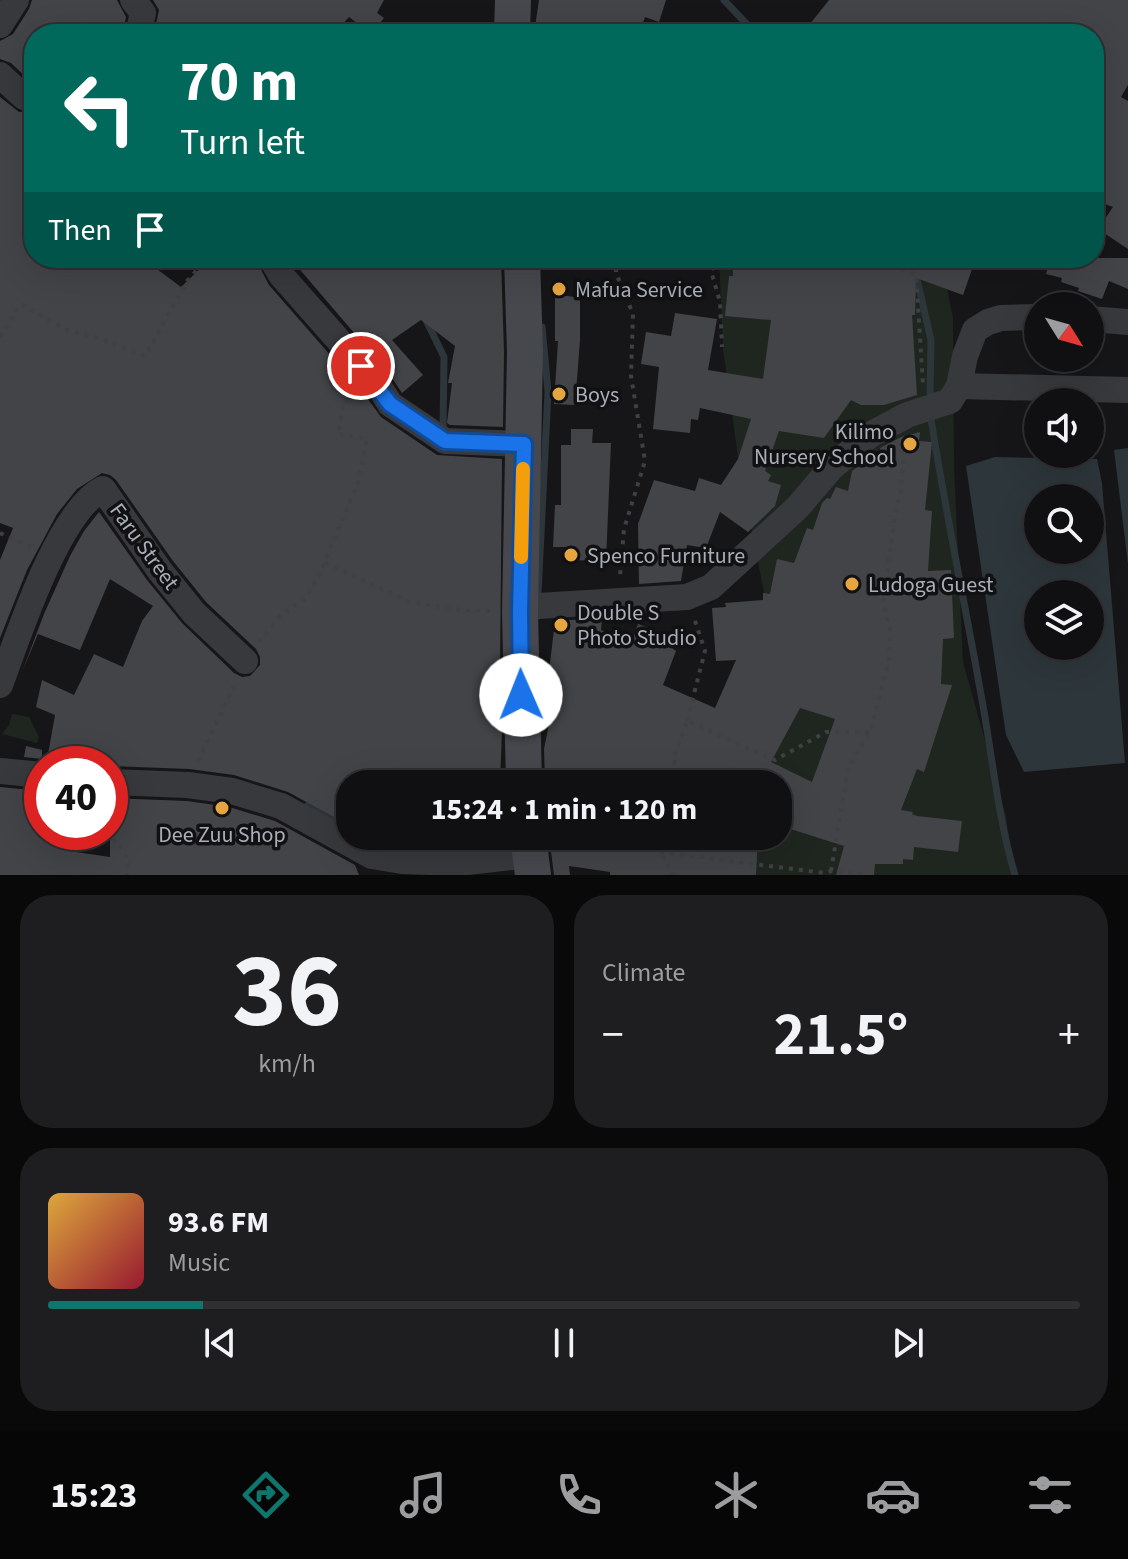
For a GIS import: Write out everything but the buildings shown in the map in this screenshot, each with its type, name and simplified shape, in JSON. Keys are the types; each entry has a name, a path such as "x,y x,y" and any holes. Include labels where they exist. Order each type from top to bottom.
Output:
{"street":[{"path":"0,25 16,0"},
{"path":"133,0 143,13 140,24"},
{"path":"512,24 513,0"},
{"path":"0,75 24,97"},
{"path":"277,268 308,309 378,385 390,404 445,441 524,444"},
{"path":"522,268 525,352 520,612 524,770"},
{"path":"520,612 538,606 687,597 711,587 798,507 831,468 870,435 907,415 950,401 959,386 965,356 975,330 1001,318 1024,317"},
{"path":"1104,320 1128,322"},
{"path":"959,386 1128,390"},
{"name":"Faru Street","path":"0,685 52,556 71,521 91,494 103,489 160,571 194,613 245,661"},
{"path":"0,771 24,773"},
{"path":"128,783 188,785 232,791 281,806 372,856 459,863 530,855"}],"path":[{"path":"0,337 21,304 64,329 145,356 187,281 199,268"},
{"path":"616,268 633,314 631,376 645,461 624,529 618,602"},
{"path":"713,268 711,271 720,302 722,347"},
{"path":"831,871 848,768 870,732 889,660 890,630 883,603 901,490 907,415 925,396 920,369 916,274 894,268"},
{"path":"188,785 225,701 247,666 245,661 279,617 305,599 325,563 358,483 367,439 338,434 344,401 378,385"},
{"path":"0,533 52,556"},
{"path":"325,563 410,602 460,610 520,612"},
{"path":"677,770 673,760 687,721 705,651 687,597"},
{"path":"687,721 775,760 826,732 870,732"},
{"path":"122,850 129,864 127,875"},
{"path":"660,852 824,874 831,871 865,875"},
{"path":"660,852 674,875"}],"shaded area":[{"path":"719,268 943,268 953,318 954,468 963,662 1006,816 1014,875 745,875 748,850 792,850 792,770 763,770 774,714 764,592 741,479 723,348"},
{"path":"1128,448 1128,564 1114,450"},
{"path":"995,457 1024,458 1024,468 1099,468 1102,484 1024,484 1024,564 1104,564 1104,507 1125,763 1024,772 1006,735 966,466"},
{"path":"12,714 29,717 39,737 37,743 2,734"}],"waterway":[{"path":"724,0 747,24"},
{"path":"920,268 917,279 931,340 930,394"},
{"path":"426,320 444,357 443,431"},
{"path":"538,594 548,392 542,327"},
{"path":"931,419 999,806 1015,875"},
{"path":"307,806 335,822"}],"slow traffic":[{"path":"521,557 523,469"}],"place":[{"name":"Mafua Service","path":"559,289"},
{"name":"Boys","path":"559,394"},
{"name":"Kilimo Nursery School","path":"910,444"},
{"name":"Spenco Furniture","path":"571,555"},
{"name":"Ludoga Guest","path":"852,584"},
{"name":"Double S Photo Studio","path":"561,625"},
{"name":"Dee Zuu Shop","path":"222,808"}],"route":[{"path":"361,366 390,404 445,441 524,444 521,695"}]}
